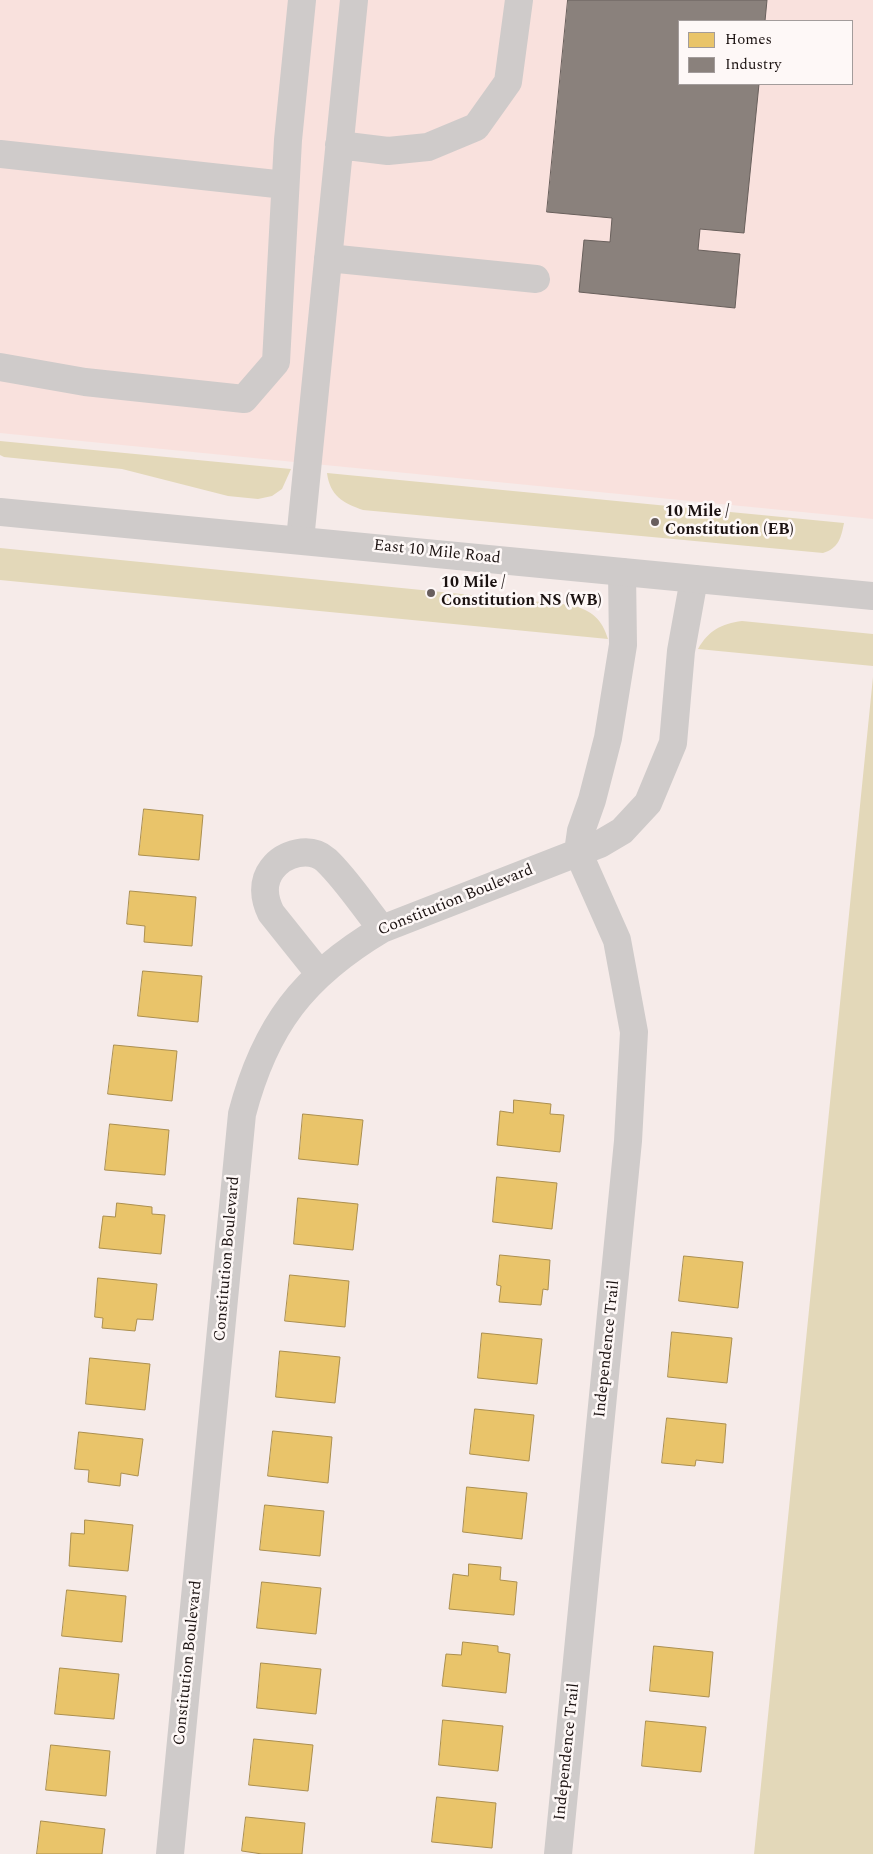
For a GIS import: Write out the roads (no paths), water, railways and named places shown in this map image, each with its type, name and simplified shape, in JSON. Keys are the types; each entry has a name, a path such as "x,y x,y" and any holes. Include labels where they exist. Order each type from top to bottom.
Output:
{"street":[{"path":"0,367 85,382 244,398 276,362 285,185 302,0"},
{"path":"300,540 354,0"},
{"path":"339,145 388,151 428,147 476,127 508,82 519,0"},
{"path":"0,154 285,185"},
{"path":"328,258 536,279"},
{"name":"East 10 Mile Road","path":"0,512 873,596"},
{"path":"578,852 580,831 592,800 608,738 623,645 622,572"},
{"name":"Constitution Boulevard","path":"170,1854 242,1114 251,1078 265,1047 286,1011 319,973 348,949 382,929 600,844 622,831 648,803 673,743 681,651 694,579"},
{"path":"319,973 271,912 266,902 267,880 278,862 287,856 308,852 326,860 382,929"},
{"name":"Independence Trail","path":"558,1854 627,1151 634,1032 617,940 578,852"}],"place":[{"name":"10 Mile / Constitution (EB)","path":"655,522"},
{"name":"10 Mile / Constitution NS (WB)","path":"431,593"}]}
